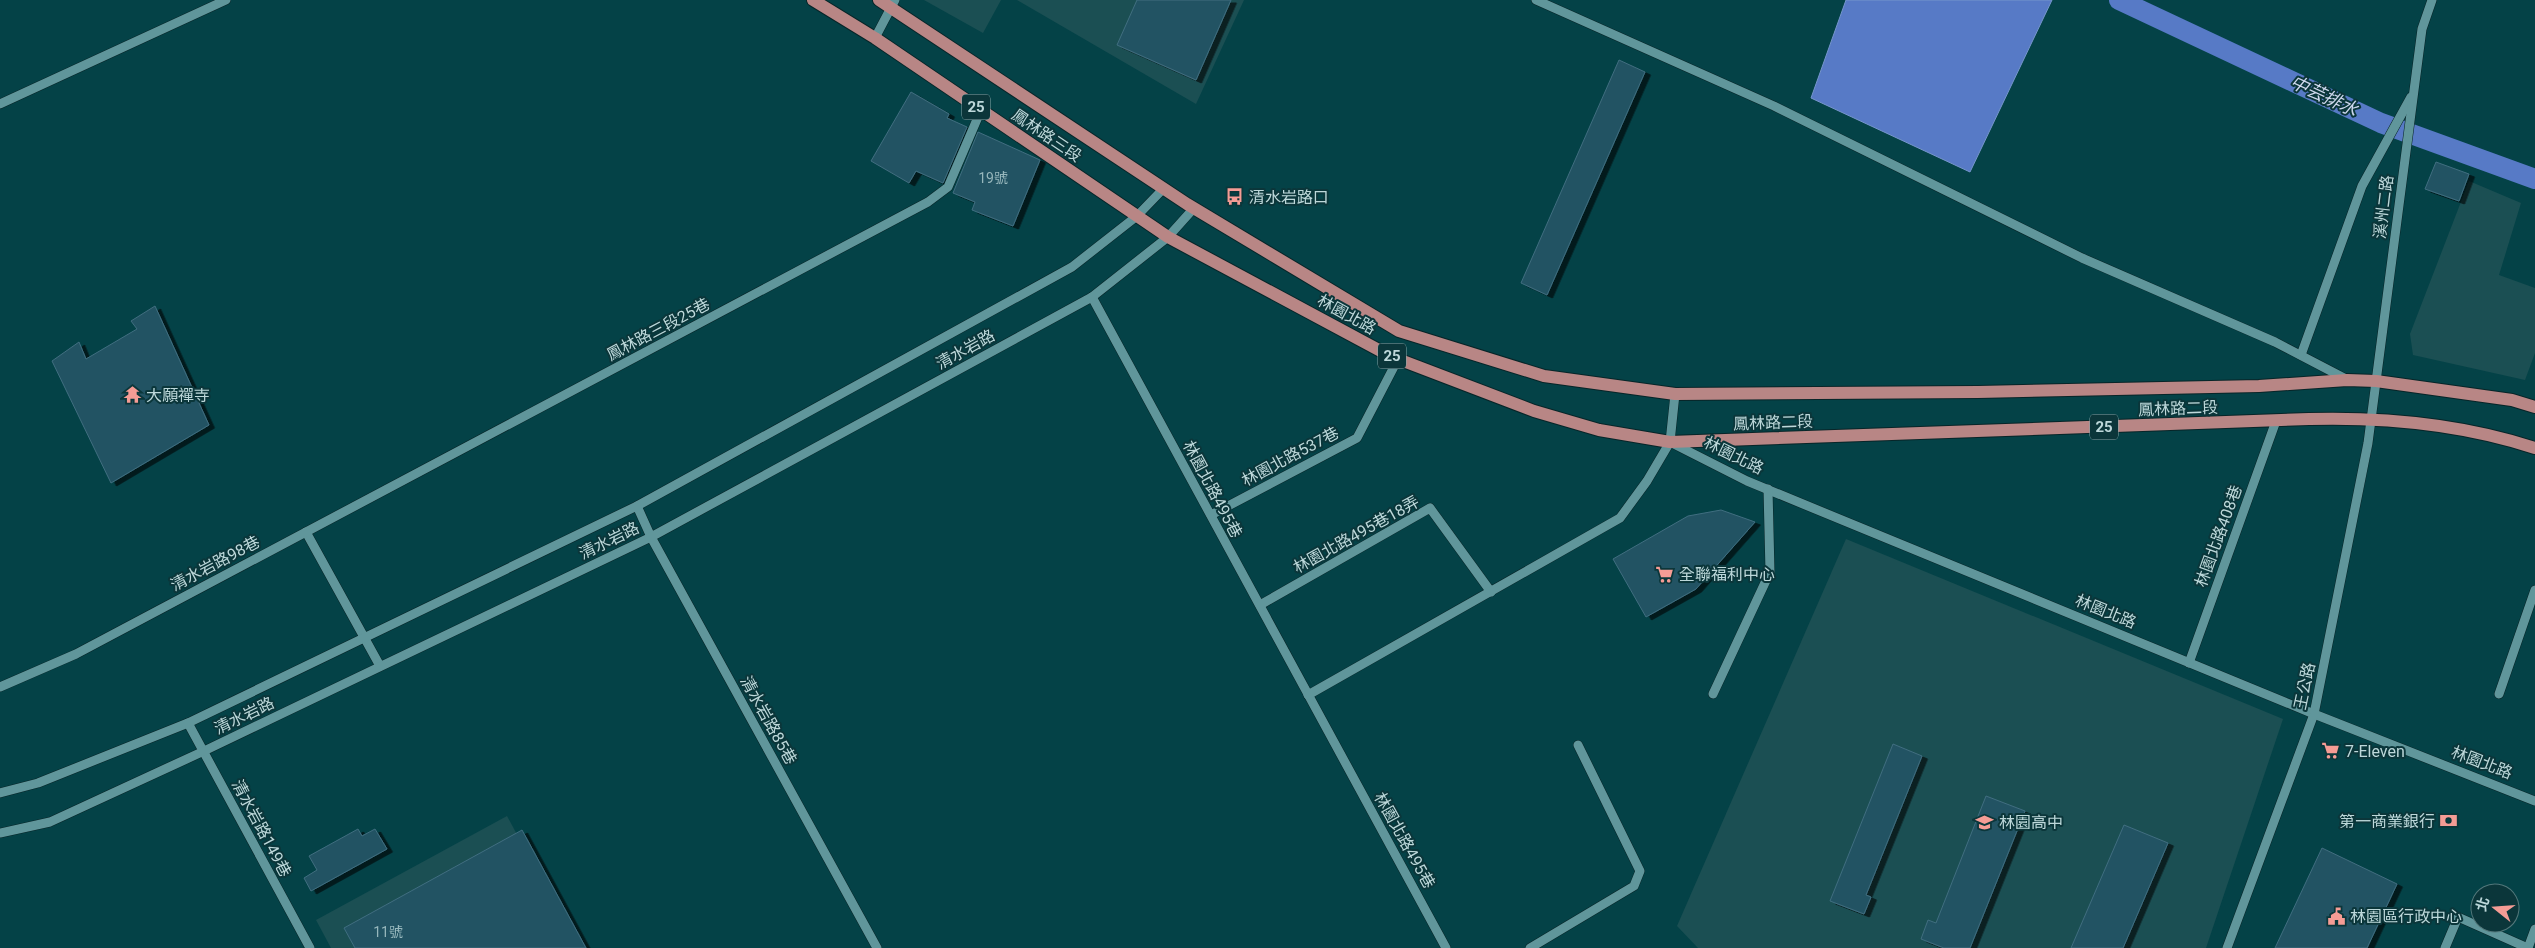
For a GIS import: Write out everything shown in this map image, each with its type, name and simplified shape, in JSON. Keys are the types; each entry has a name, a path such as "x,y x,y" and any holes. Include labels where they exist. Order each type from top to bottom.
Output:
{"main road":[{"name":"鳳林路三段","path":"813,0 875,38 1137,216"},
{"name":"鳳林路三段","path":"879,0 893,4 1194,208"},
{"name":"林園北路","path":"1194,208 1399,332 1544,376 1675,394"},
{"name":"林園北路","path":"1137,216 1168,237 1398,359 1534,411 1599,430 1670,442"},
{"name":"鳳林路二段","path":"1675,394 1978,392 2259,386 2347,380 2376,381 2512,400 2535,408"},
{"name":"鳳林路二段","path":"1670,442 2276,420 2371,419 2433,425 2500,437 2535,448"}],"street":[{"path":"0,104 226,0"},
{"path":"1536,0 1774,106 2082,258 2275,342 2347,380"},
{"name":"溪州二路","path":"2371,419 2405,144 2407,112 2415,90 2422,29 2432,0"},
{"path":"875,38 893,4"},
{"name":"鳳林路三段25巷","path":"306,532 928,202 948,187 981,110"},
{"path":"2300,355 2362,186 2387,140 2407,112"},
{"name":"清水岩路","path":"0,793 38,783 188,723 637,506 1072,267 1137,216 1164,188"},
{"name":"清水岩路","path":"0,833 50,822 204,751 651,536 1092,297 1168,237 1194,208"},
{"name":"林園北路495巷","path":"1092,297 1446,948"},
{"name":"林園北路537巷","path":"1211,515 1358,438 1398,359"},
{"path":"1308,695 1620,518 1670,442 1675,394"},
{"name":"王公路","path":"2227,948 2314,714 2365,459 2371,419"},
{"name":"林園北路408巷","path":"2189,663 2276,420"},
{"name":"林園北路","path":"1670,442 1768,490 2314,714 2535,801"},
{"path":"1712,694 1770,572 1768,490"},
{"name":"清水岩路85巷","path":"637,506 651,536 877,948"},
{"name":"林園北路495巷18弄","path":"1260,605 1430,508 1491,592"},
{"path":"306,532 380,666"},
{"name":"清水岩路98巷","path":"0,687 76,654 306,532"},
{"path":"2499,694 2535,590"},
{"name":"清水岩路149巷","path":"188,723 310,948"},
{"path":"1530,948 1634,886 1640,871 1578,745"},
{"path":"2445,948 2458,917 2528,948 2535,929"}],"shaded area":[{"path":"924,0 1001,0 983,33"},
{"path":"1017,0 1244,0 1196,104"},
{"path":"2469,181 2521,203 2499,275 2535,288 2535,353 2525,380 2413,355 2410,334"},
{"name":"林園高中","path":"1846,539 2283,719 2206,948 1698,948 1677,926"},
{"path":"507,816 578,948 331,948 316,920"}],"water":[{"path":"1846,0 2052,0 1970,172 1811,98"}],"building":[{"path":"1137,0 1231,0 1196,80 1117,45"},
{"path":"1619,60 1645,72 1547,295 1521,283"},
{"path":"911,92 949,114 947,118 967,127 943,183 916,171 909,183 871,161"},
{"path":"978,132 1040,160 1013,226 972,210 975,202 953,193"},
{"path":"2436,162 2469,174 2459,201 2425,189"},
{"name":"大願禪寺","path":"155,306 209,425 111,483 52,361 79,342 86,359 137,329 131,321"},
{"name":"全聯福利中心","path":"1721,510 1755,522 1696,589 1646,617 1613,559 1688,516"},
{"path":"1893,744 1922,756 1866,895 1871,897 1864,914 1830,901"},
{"path":"1986,796 2025,811 1970,948 1944,948 1921,939 1928,920 1936,923"},
{"path":"2124,825 2168,843 2123,948 2071,948"},
{"path":"358,829 362,836 375,829 387,849 311,891 304,878 317,870 309,856"},
{"path":"522,830 586,948 355,948 344,928"},
{"name":"林園區行政中心","path":"2322,848 2397,884 2367,948 2275,948"}],"waterway":[{"name":"中芸排水","path":"2119,0 2381,123 2535,179"}],"place":[{"name":"清水岩路口","path":"1235,197"},
{"name":"大願禪寺","path":"132,395"},
{"name":"全聯福利中心","path":"1665,574"},
{"name":"7-Eleven","path":"2331,751"},
{"name":"第一商業銀行","path":"2449,821"},
{"name":"林園高中","path":"1985,822"},
{"name":"林園區行政中心","path":"2336,916"}]}
